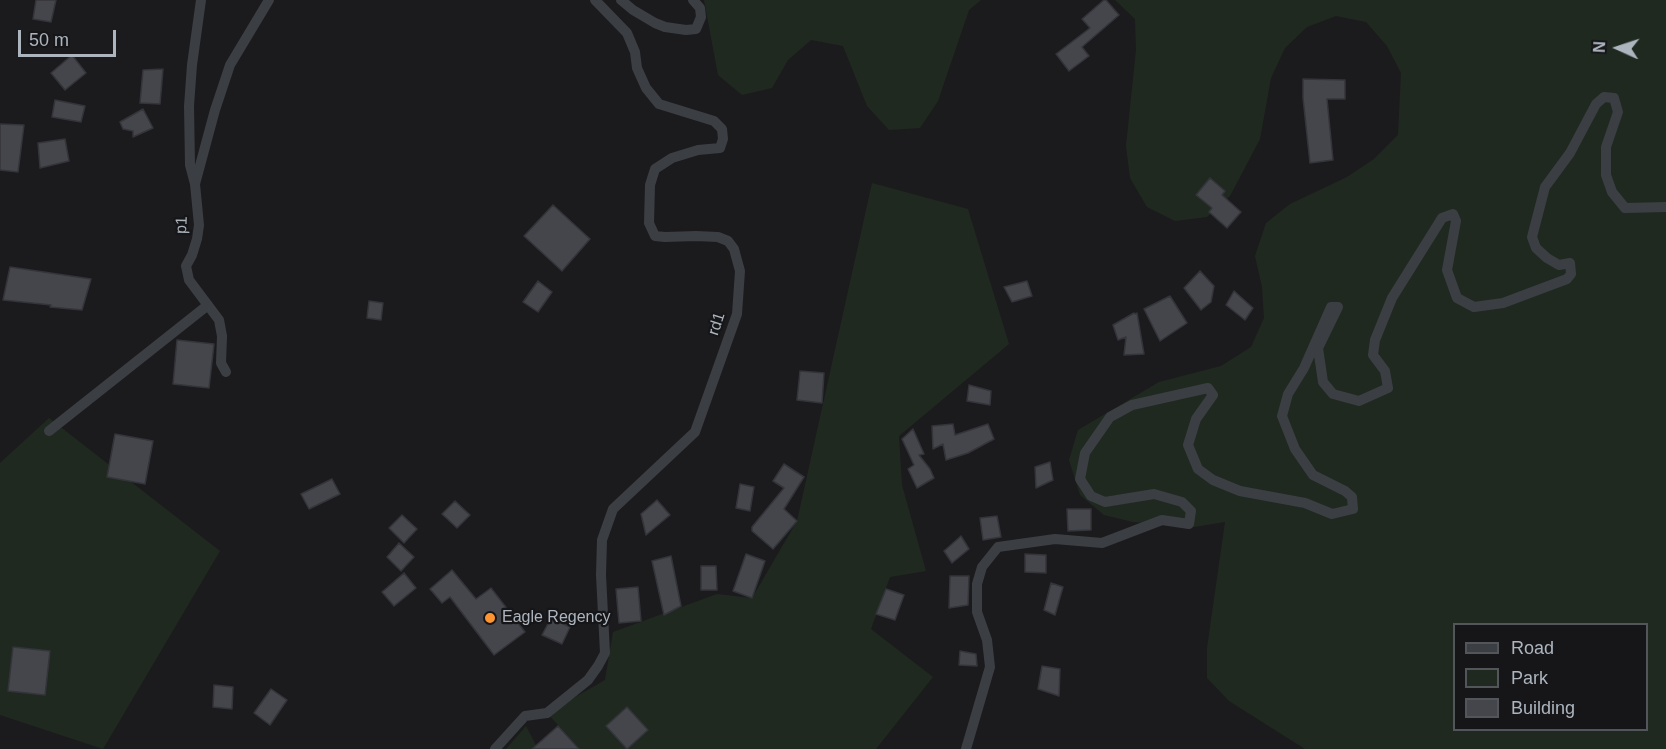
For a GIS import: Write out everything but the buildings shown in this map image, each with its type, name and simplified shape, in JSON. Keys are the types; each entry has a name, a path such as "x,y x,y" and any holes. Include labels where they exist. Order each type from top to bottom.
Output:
{"street":[{"name":"p1","path":"201,0 189,106 190,165 195,184 199,225 192,255 186,266 189,280 219,320 222,336 221,363 226,372"},
{"path":"195,184 230,64 269,0"},
{"name":"rd1","path":"495,749 525,717 547,713 588,680 598,666 605,653 601,575 602,540 613,509 695,432 736,315 740,271 734,249 728,241 718,237 655,236 649,223 650,185 655,168 672,158 698,150 720,147 723,139 722,129 714,121 658,104 646,88 637,68 635,52 627,33 595,0"},
{"path":"621,0 655,23 686,30 696,29 701,17 700,8 693,0"},
{"path":"966,749 990,667 987,640 977,612 976,584 982,567 998,547 1055,539 1102,543 1162,520 1190,524 1191,511 1182,502 1154,494 1105,502 1091,496 1080,479 1084,453 1110,417 1132,405 1208,388 1213,395 1197,418 1188,445 1198,469 1213,480 1240,491 1305,503 1332,514 1353,509 1352,497 1345,491 1313,475 1295,449 1282,416 1288,394 1304,368 1331,307 1338,307 1318,348 1323,382 1333,394 1359,401 1388,388 1385,371 1373,355 1375,340 1392,298 1442,218 1453,214 1456,221 1447,270 1457,298 1474,308 1503,303 1568,279 1571,274 1570,263 1559,265 1547,258 1536,248 1532,237 1545,187 1570,153 1596,104 1605,97 1614,98 1618,112 1606,147 1606,175 1612,192 1625,208 1666,207"},
{"path":"49,431 208,305"}],"green space":[{"path":"704,0 981,0 969,10 938,101 920,128 889,130 867,106 843,46 811,40 788,60 772,88 742,95 718,75"},
{"path":"1115,0 1666,0 1666,749 1305,749 1229,701 1207,678 1207,648 1225,522 1194,527 1133,522 1104,515 1080,495 1069,460 1078,430 1159,382 1221,366 1251,347 1264,318 1262,287 1255,256 1266,223 1290,204 1347,177 1374,159 1398,135 1401,73 1387,46 1366,22 1336,16 1307,27 1285,48 1271,78 1260,139 1230,196 1207,217 1175,221 1147,207 1130,178 1126,146 1136,50 1135,19"},
{"path":"872,183 968,209 1009,344 899,436 902,485 926,571 890,577 871,629 933,677 876,749 580,749 547,713 605,680 613,632 717,594 752,598 797,521"},
{"path":"49,418 220,551 103,749 0,715 0,463"},
{"path":"526,726 538,749 506,749"}],"place":[{"name":"Eagle Regency","path":"490,618"}]}
